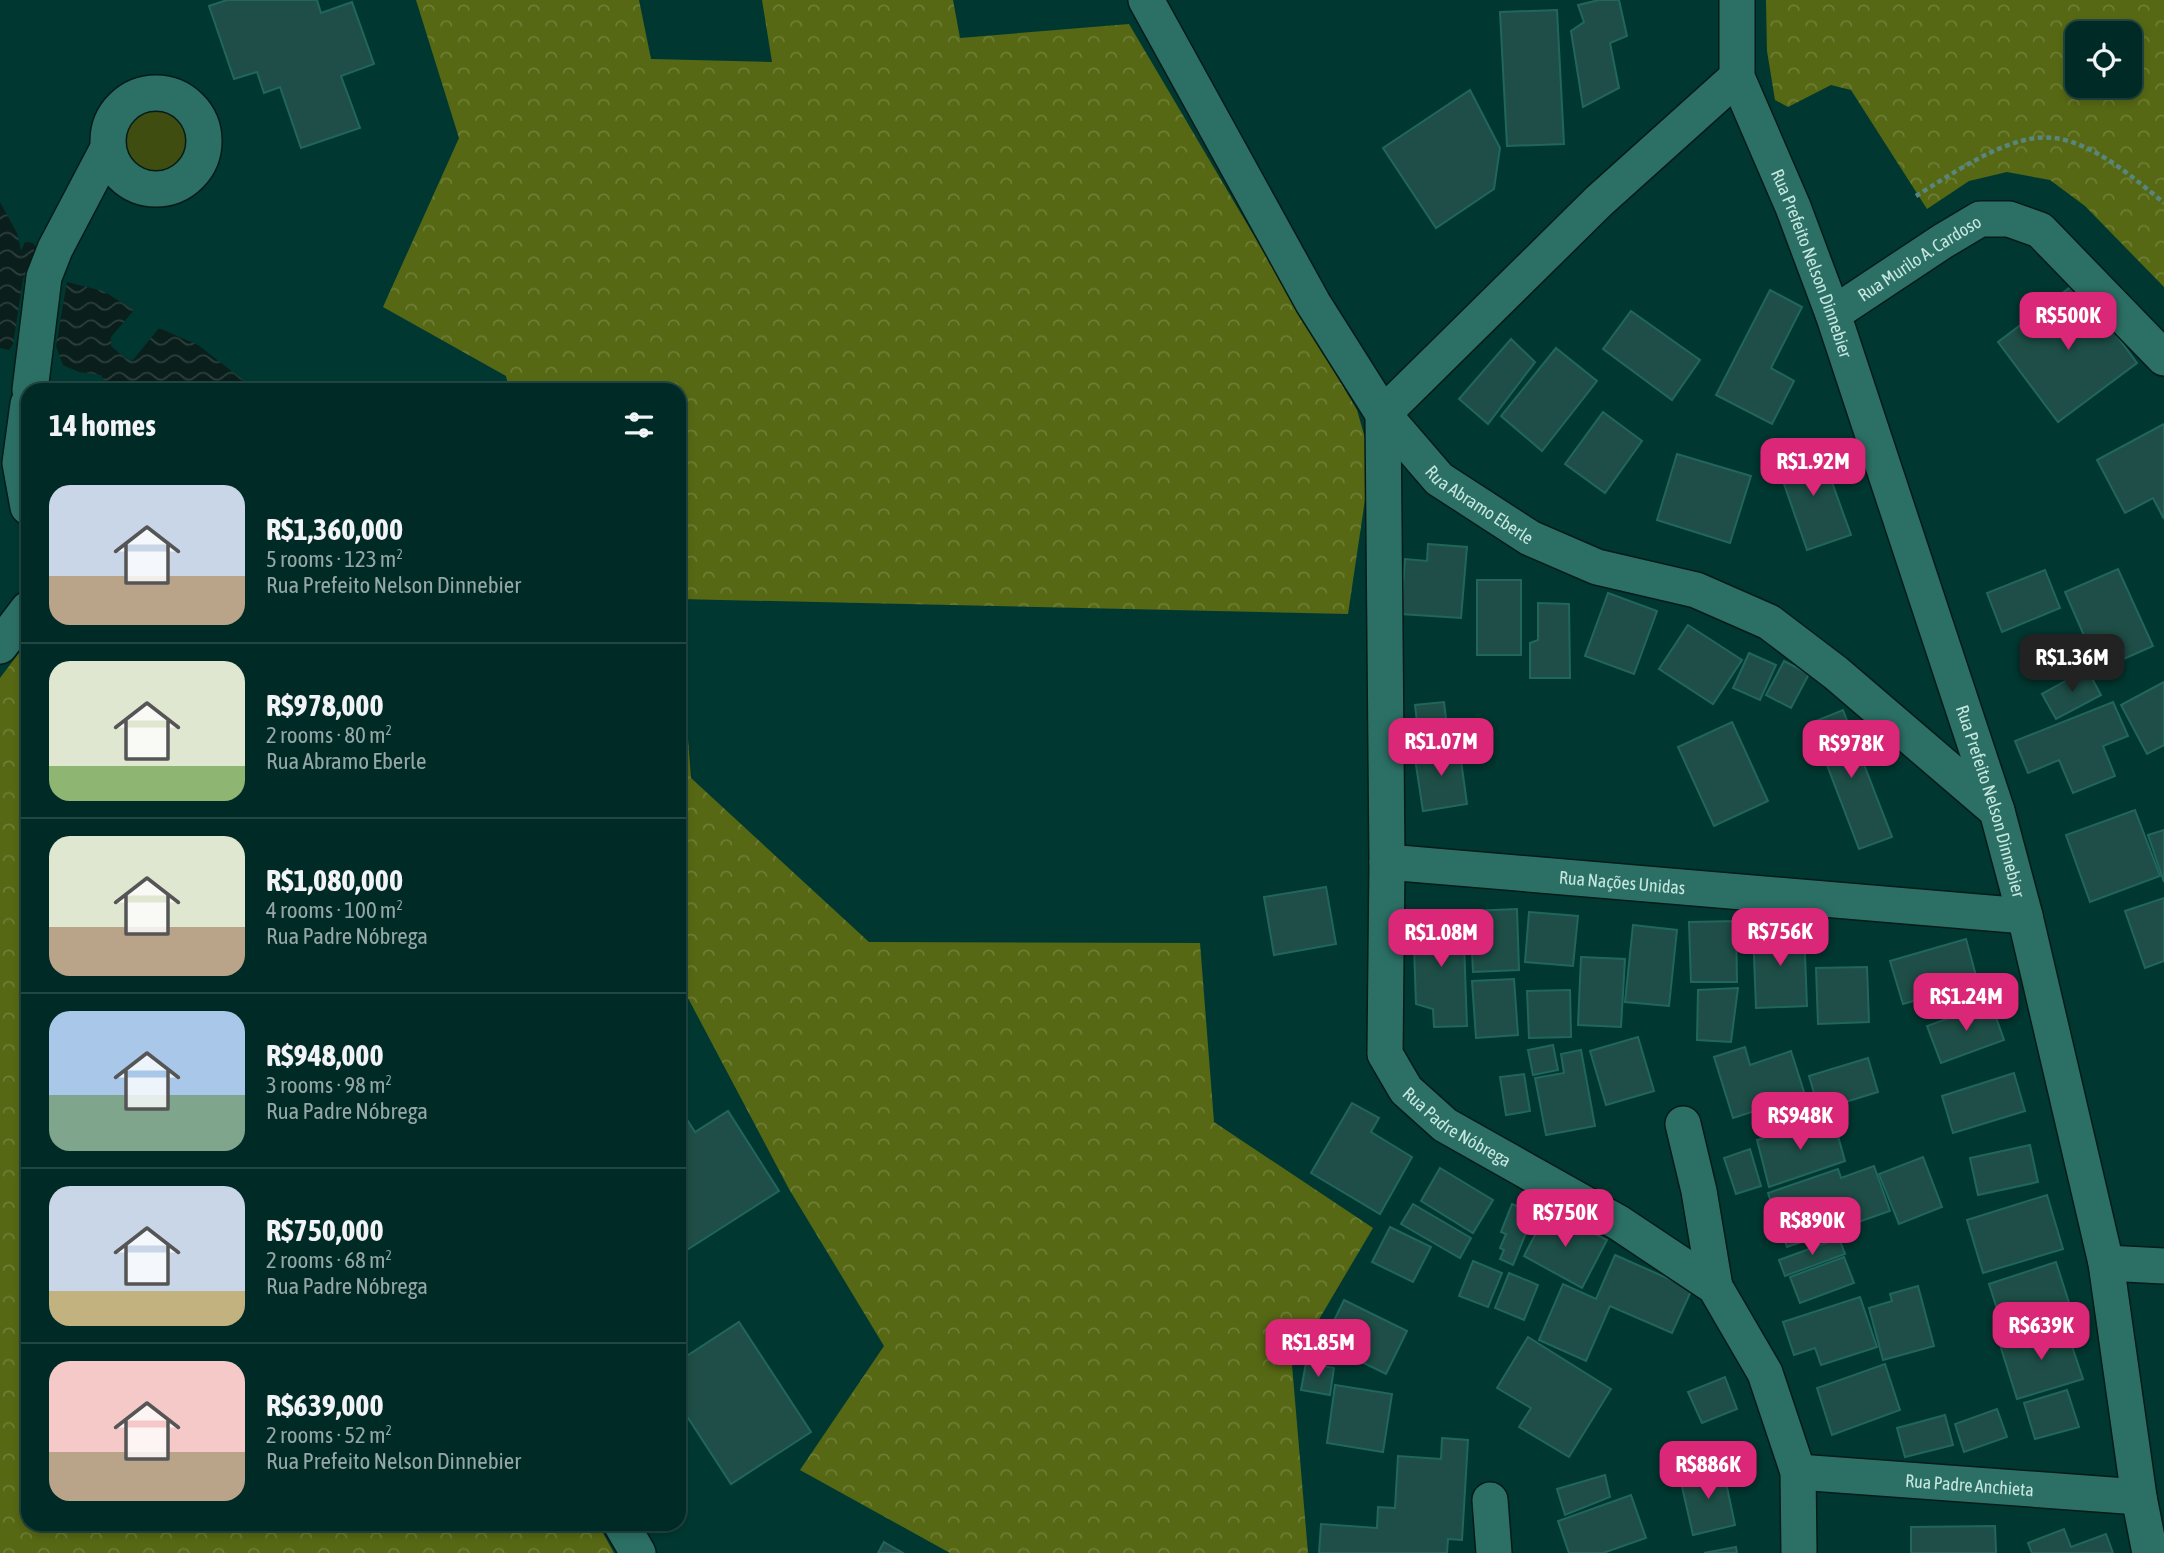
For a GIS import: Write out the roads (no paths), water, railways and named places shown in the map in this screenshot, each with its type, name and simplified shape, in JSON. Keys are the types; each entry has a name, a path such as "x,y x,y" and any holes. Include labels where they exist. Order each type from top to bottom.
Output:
{"street":[{"name":"Rua Abramo Eberle","path":"1146,0 1313,303 1383,414 1439,479 1531,538 1597,567 1696,590 1769,622 1836,673 1997,811"},
{"path":"1383,414 1600,201 1737,77 1737,0"},
{"name":"Rua Prefeito Nelson Dinnebier","path":"1737,77 1793,208 1832,314 1997,811 2025,916 2106,1263 2139,1497 2150,1553"},
{"path":"151,93 180,99 192,108 201,122 203,155 195,170 184,181 169,188 152,189 136,185 122,176 113,163 108,148 109,132 114,118 123,106 135,97 151,93"},
{"path":"31,383 44,276 55,249 108,148"},
{"path":"69,222 100,195 136,185"},
{"name":"Rua Murilo A. Cardoso","path":"1832,314 1980,219 2010,219 2039,230 2164,358"},
{"name":"Rua Padre Nóbrega","path":"1383,414 1387,862 1385,1054 1406,1090 1445,1125 1619,1223 1715,1287 1765,1373 1798,1472 1799,1553"},
{"path":"0,646 21,618"},
{"name":"Rua Nações Unidas","path":"1387,862 2025,916"},
{"path":"1683,1124 1699,1191 1715,1287"},
{"path":"2106,1263 2164,1266"},
{"name":"Rua Padre Anchieta","path":"1798,1472 2139,1497"},
{"path":"1490,1500 1494,1553"},
{"path":"625,1531 638,1553"}],"water":[{"path":"0,202 17,233 21,251 25,242 33,243 37,248 23,279 13,344 9,350 0,348"},
{"path":"67,282 103,291 134,310 111,337 111,346 126,359 133,360 159,328 198,345 247,383 106,383 101,375 79,372 63,365 56,346"}]}
